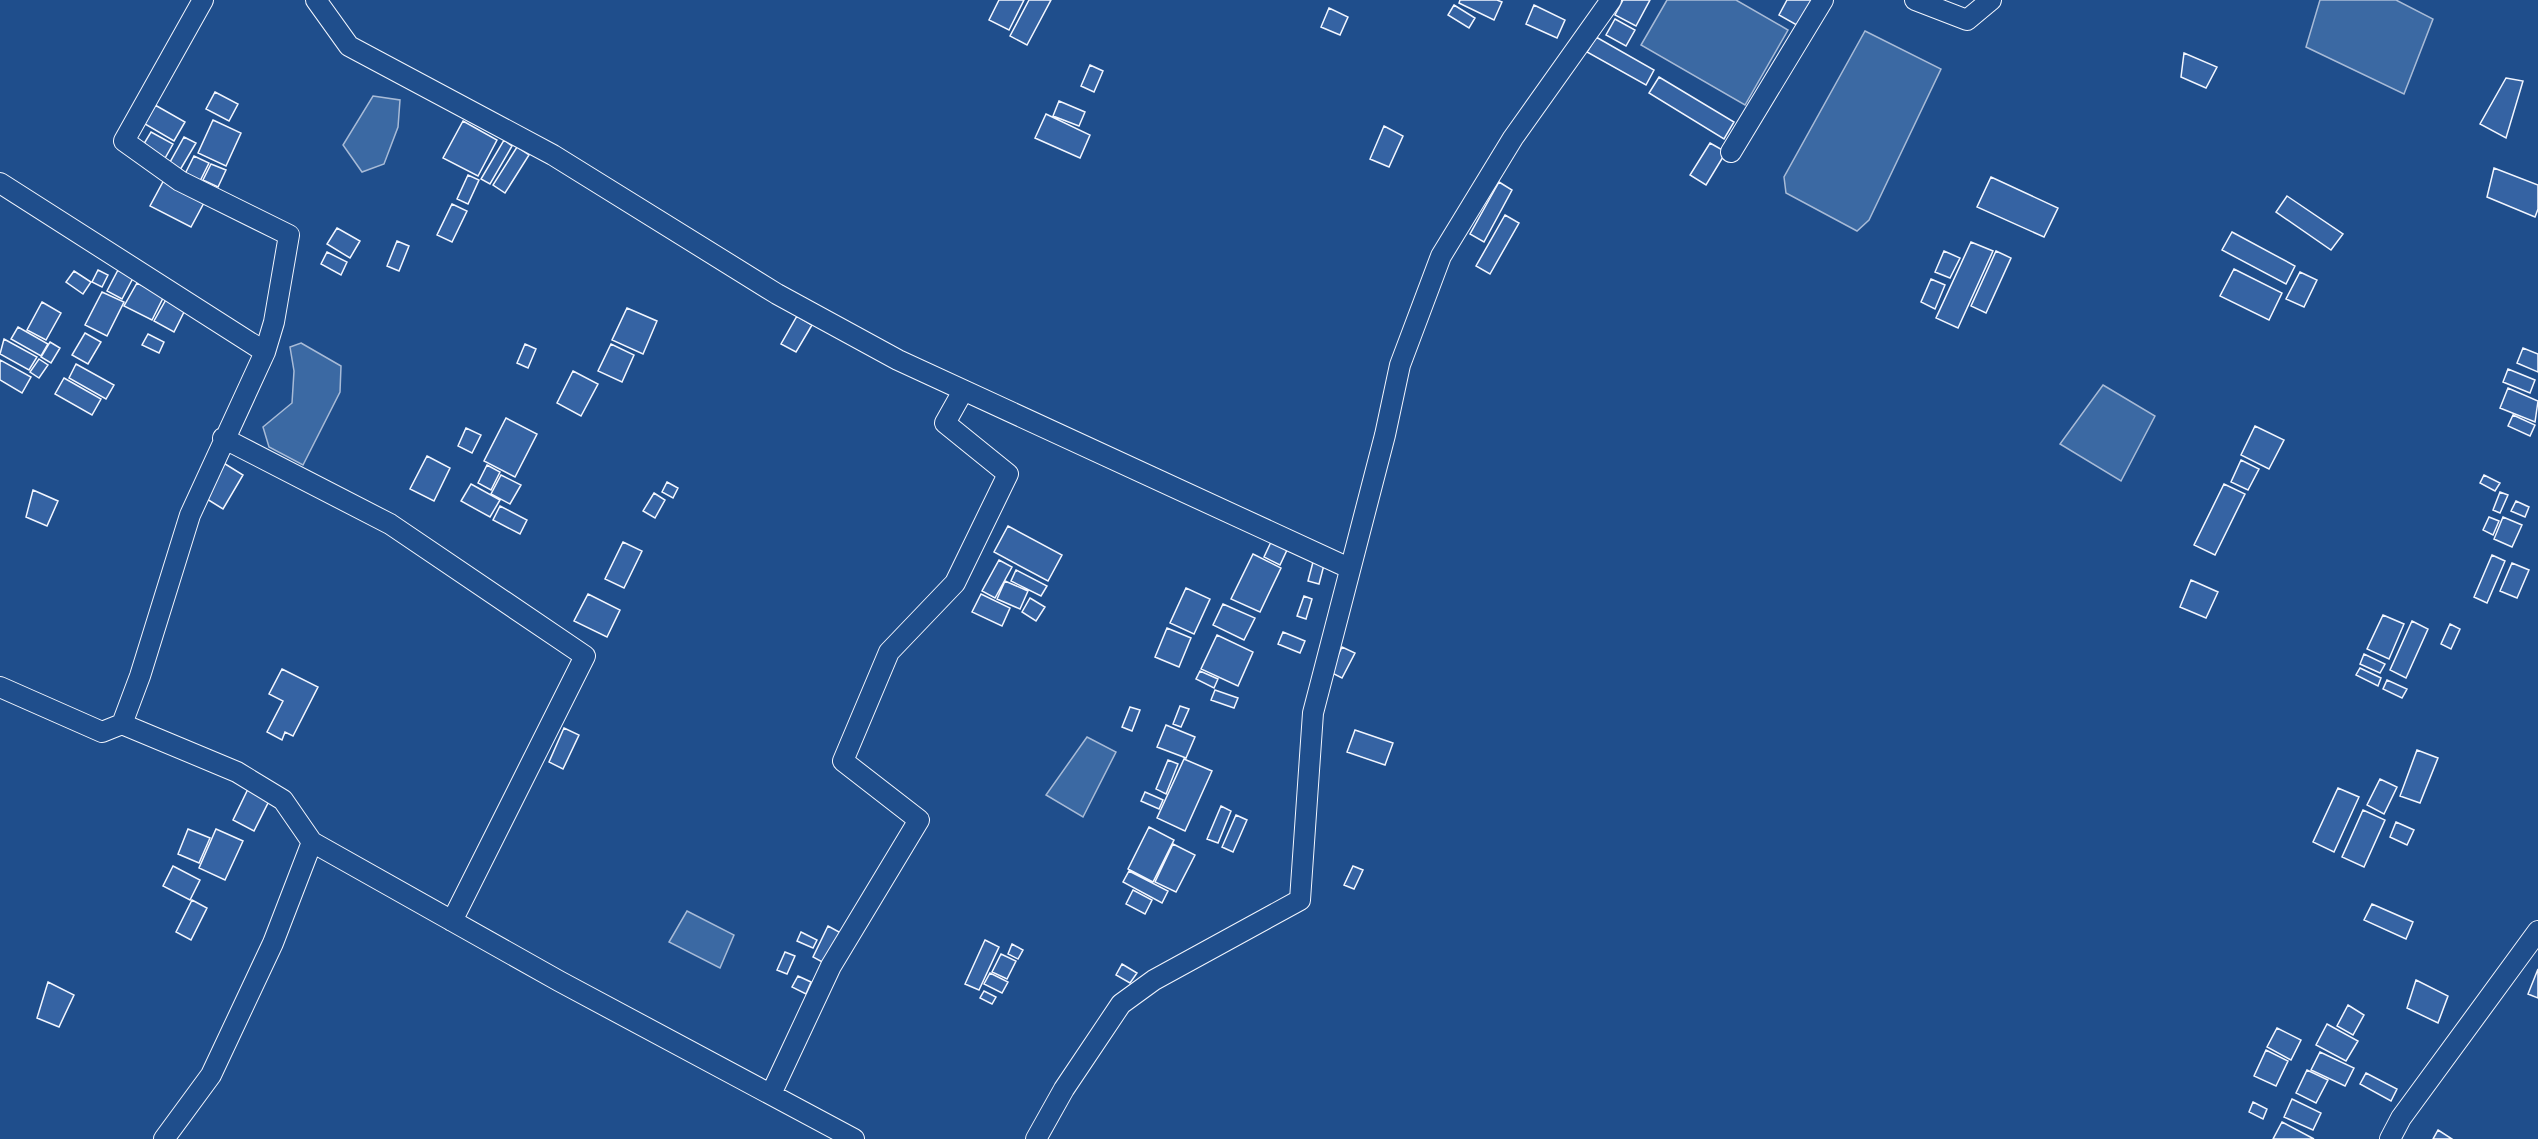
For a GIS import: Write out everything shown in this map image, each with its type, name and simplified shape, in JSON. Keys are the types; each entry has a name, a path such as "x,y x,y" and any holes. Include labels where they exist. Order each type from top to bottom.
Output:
{"street":[{"path":"122,724 140,676 190,515 223,438 265,352 274,322 288,235 180,181 124,141 203,0"},
{"path":"316,0 349,46 553,155 788,299 898,360 1349,568"},
{"path":"1036,1139 1064,1089 1121,1004 1154,980 1300,900 1313,713 1385,435 1400,365 1441,256 1513,138 1611,0"},
{"path":"1731,152 1823,0"},
{"path":"1915,0 1967,20 1991,0"},
{"path":"0,183 265,352"},
{"path":"771,1094 831,966 919,820 843,761 889,652 955,583 1008,474 945,423 963,391"},
{"path":"223,438 390,524 585,656 452,921"},
{"path":"0,687 102,732 122,724 237,772 283,800 312,842 452,921 854,1139"},
{"path":"164,1139 211,1075 273,943 312,842"},
{"path":"2390,1139 2401,1118 2538,931"}],"water":[{"path":"1667,0 1736,0 1788,30 1745,105 1641,45"},
{"path":"2320,0 2396,0 2433,19 2404,94 2306,47"},
{"path":"1865,31 1941,69 1869,220 1857,231 1786,193 1784,177"},
{"path":"373,96 400,100 398,127 384,164 362,172 343,145"},
{"path":"301,343 341,366 340,392 303,465 269,447 263,427 292,403 294,371 290,347"},
{"path":"2103,385 2155,416 2121,481 2060,444"},
{"path":"1087,737 1116,752 1083,817 1046,795"},
{"path":"687,911 734,935 720,968 669,942"}],"building":[{"path":"999,0 1024,0 1009,30 989,20"},
{"path":"1029,0 1051,0 1027,45 1010,36"},
{"path":"1460,0 1502,2 1494,20 1459,3"},
{"path":"1623,0 1650,0 1636,26 1615,15"},
{"path":"1787,0 1817,0 1802,28 1779,15"},
{"path":"1454,5 1475,18 1469,28 1448,15"},
{"path":"1534,5 1565,20 1557,38 1526,24"},
{"path":"1329,8 1348,17 1340,35 1321,27"},
{"path":"1615,19 1635,30 1626,46 1606,35"},
{"path":"1596,37 1654,70 1646,85 1587,52"},
{"path":"2184,53 2217,67 2206,88 2181,77"},
{"path":"1090,65 1103,71 1094,92 1081,86"},
{"path":"1659,77 1734,122 1724,139 1649,93"},
{"path":"2506,78 2523,81 2506,138 2480,124"},
{"path":"215,92 238,104 229,121 206,109"},
{"path":"1059,101 1085,112 1079,126 1053,116"},
{"path":"155,105 185,122 174,141 145,124"},
{"path":"1046,114 1090,135 1080,158 1035,138"},
{"path":"213,120 241,133 226,166 198,153"},
{"path":"463,121 497,140 478,176 443,158"},
{"path":"1384,126 1403,136 1389,167 1370,159"},
{"path":"151,132 173,144 164,160 142,147"},
{"path":"184,137 196,143 180,170 169,164"},
{"path":"504,140 512,146 490,184 481,179"},
{"path":"1710,143 1726,152 1706,185 1690,175"},
{"path":"517,147 529,155 505,193 493,185"},
{"path":"194,156 209,163 197,187 182,180"},
{"path":"211,164 226,170 218,187 203,180"},
{"path":"2494,168 2538,185 2538,209 2535,217 2487,197"},
{"path":"468,175 479,180 468,204 457,199"},
{"path":"1991,177 2058,208 2044,237 1977,207"},
{"path":"165,178 206,199 191,227 150,206"},
{"path":"1499,182 1512,190 1484,242 1470,234"},
{"path":"2287,196 2343,234 2331,250 2276,212"},
{"path":"452,204 467,211 452,242 437,235"},
{"path":"1505,215 1519,223 1490,274 1476,266"},
{"path":"337,228 360,241 350,258 327,244"},
{"path":"2232,232 2295,266 2286,284 2222,250"},
{"path":"397,241 409,246 399,271 387,266"},
{"path":"1971,242 1993,251 1958,328 1936,318"},
{"path":"1944,251 1960,258 1950,278 1935,272"},
{"path":"1996,251 2011,258 1986,313 1971,306"},
{"path":"327,252 347,262 341,275 321,264"},
{"path":"2234,269 2282,293 2269,320 2220,296"},
{"path":"98,270 108,275 102,287 92,282"},
{"path":"118,270 133,278 122,299 107,291"},
{"path":"74,271 91,282 83,294 66,282"},
{"path":"2300,272 2317,280 2304,307 2286,299"},
{"path":"1931,279 1945,285 1935,309 1921,302"},
{"path":"137,283 164,296 152,320 124,306"},
{"path":"102,292 124,302 107,336 85,325"},
{"path":"168,296 187,306 174,332 154,321"},
{"path":"42,302 61,313 46,340 27,330"},
{"path":"627,308 657,321 643,354 612,340"},
{"path":"797,316 812,325 796,352 781,344"},
{"path":"18,327 48,344 41,356 11,339"},
{"path":"85,333 101,342 88,364 72,355"},
{"path":"148,334 164,342 159,353 142,345"},
{"path":"4,339 37,357 29,370 0,354"},
{"path":"50,342 60,348 51,363 41,357"},
{"path":"525,344 536,349 528,368 517,363"},
{"path":"611,344 634,355 622,382 598,371"},
{"path":"2523,348 2538,354 2538,372 2517,363"},
{"path":"39,359 48,365 39,378 30,372"},
{"path":"0,360 31,377 22,393 0,380"},
{"path":"76,364 114,385 106,399 69,378"},
{"path":"2508,369 2535,380 2530,393 2503,382"},
{"path":"573,371 598,384 581,416 557,403"},
{"path":"64,378 101,399 92,415 55,394"},
{"path":"2508,388 2538,401 2535,422 2500,408"},
{"path":"2513,415 2535,425 2530,436 2508,426"},
{"path":"506,418 537,434 515,477 484,461"},
{"path":"2255,426 2284,440 2269,469 2241,455"},
{"path":"466,428 481,435 472,453 458,446"},
{"path":"427,456 450,468 434,501 410,489"},
{"path":"2241,460 2259,469 2248,490 2231,482"},
{"path":"222,462 243,475 223,509 202,496"},
{"path":"487,465 500,472 491,490 478,483"},
{"path":"501,475 521,485 510,504 491,494"},
{"path":"2484,475 2500,483 2495,491 2480,483"},
{"path":"667,482 678,488 673,498 662,492"},
{"path":"471,484 500,500 490,517 461,501"},
{"path":"2224,484 2245,494 2215,555 2194,545"},
{"path":"33,490 58,501 47,526 26,517"},
{"path":"2500,492 2508,495 2500,513 2493,510"},
{"path":"654,493 665,500 655,518 643,511"},
{"path":"2516,501 2529,507 2525,517 2511,511"},
{"path":"500,506 527,520 520,534 493,520"},
{"path":"2489,517 2499,521 2493,535 2483,530"},
{"path":"2503,517 2522,525 2512,547 2494,539"},
{"path":"1008,526 1062,555 1048,581 994,552"},
{"path":"623,542 642,551 624,588 605,579"},
{"path":"1271,542 1287,550 1280,565 1264,557"},
{"path":"1253,554 1281,568 1260,612 1231,599"},
{"path":"2492,555 2505,561 2487,603 2474,597"},
{"path":"999,560 1012,567 995,598 982,591"},
{"path":"1313,562 1324,565 1319,584 1308,581"},
{"path":"2512,563 2529,570 2517,598 2500,591"},
{"path":"1016,570 1047,586 1041,596 1011,581"},
{"path":"2191,580 2218,592 2206,618 2180,607"},
{"path":"1005,581 1028,591 1020,609 997,599"},
{"path":"1186,588 1210,599 1194,634 1170,623"},
{"path":"588,594 620,610 607,637 574,621"},
{"path":"981,594 1010,608 1002,626 972,612"},
{"path":"1304,596 1312,599 1306,619 1297,616"},
{"path":"1030,598 1045,607 1036,621 1022,612"},
{"path":"1223,604 1255,618 1244,640 1213,625"},
{"path":"2383,615 2404,624 2389,659 2367,649"},
{"path":"2412,621 2428,629 2406,678 2390,670"},
{"path":"2450,624 2460,629 2451,649 2441,644"},
{"path":"1167,628 1191,638 1179,667 1155,657"},
{"path":"1283,632 1305,641 1300,653 1278,644"},
{"path":"1217,635 1253,652 1238,686 1201,669"},
{"path":"1342,647 1355,653 1342,678 1330,672"},
{"path":"2364,654 2385,664 2380,673 2360,664"},
{"path":"2360,668 2381,678 2378,686 2356,675"},
{"path":"282,669 318,687 293,736 285,732 282,740 267,732 283,701 269,694"},
{"path":"1200,671 1218,679 1214,688 1196,679"},
{"path":"2387,680 2407,689 2402,698 2383,689"},
{"path":"1215,690 1238,698 1234,708 1211,700"},
{"path":"1180,706 1189,709 1181,727 1173,724"},
{"path":"1130,707 1140,710 1132,731 1122,727"},
{"path":"1166,725 1195,737 1186,758 1157,747"},
{"path":"564,728 579,735 563,769 549,762"},
{"path":"1355,730 1393,743 1385,765 1347,752"},
{"path":"2417,750 2438,758 2420,803 2400,796"},
{"path":"1184,759 1212,771 1185,831 1157,818"},
{"path":"1168,760 1178,764 1166,794 1156,789"},
{"path":"2380,779 2397,787 2384,814 2367,805"},
{"path":"2338,788 2359,797 2334,852 2313,842"},
{"path":"248,789 270,799 254,831 233,820"},
{"path":"1145,792 1163,800 1159,809 1141,801"},
{"path":"1221,806 1231,811 1218,843 1207,839"},
{"path":"2363,810 2385,820 2364,867 2342,857"},
{"path":"1236,815 1247,820 1233,852 1222,847"},
{"path":"2396,822 2414,830 2407,845 2390,837"},
{"path":"1149,827 1174,840 1153,882 1128,869"},
{"path":"188,829 210,838 199,863 178,854"},
{"path":"216,829 243,841 225,880 199,868"},
{"path":"1173,844 1195,855 1176,892 1155,882"},
{"path":"173,866 200,880 190,900 163,886"},
{"path":"1353,866 1363,870 1354,889 1344,885"},
{"path":"1129,871 1168,891 1162,903 1123,882"},
{"path":"1133,890 1152,900 1145,914 1126,904"},
{"path":"192,900 207,908 191,940 176,932"},
{"path":"2372,904 2413,922 2406,939 2364,920"},
{"path":"828,926 841,933 826,964 813,957"},
{"path":"801,932 817,940 813,948 797,941"},
{"path":"985,940 999,947 979,990 965,984"},
{"path":"1012,944 1023,950 1018,959 1008,954"},
{"path":"785,952 795,956 787,974 777,970"},
{"path":"1001,954 1016,961 1007,979 992,972"},
{"path":"1122,964 1137,973 1130,983 1116,975"},
{"path":"2538,969 2538,998 2528,994"},
{"path":"990,973 1008,982 1002,993 984,984"},
{"path":"798,976 811,982 806,994 792,987"},
{"path":"2416,980 2448,996 2438,1023 2407,1008"},
{"path":"48,982 74,995 59,1027 37,1018"},
{"path":"984,991 996,997 992,1004 980,998"},
{"path":"2348,1005 2364,1015 2353,1035 2337,1026"},
{"path":"2327,1024 2358,1041 2346,1061 2316,1045"},
{"path":"2277,1028 2301,1040 2291,1060 2267,1047"},
{"path":"2266,1050 2288,1061 2276,1086 2254,1076"},
{"path":"2320,1052 2354,1068 2345,1086 2311,1070"},
{"path":"2307,1070 2328,1080 2316,1103 2296,1093"},
{"path":"2366,1073 2397,1089 2391,1101 2360,1084"},
{"path":"2292,1099 2321,1113 2313,1130 2284,1117"},
{"path":"2253,1102 2267,1109 2263,1119 2249,1112"},
{"path":"2282,1122 2314,1139 2273,1139"},
{"path":"2438,1130 2452,1139 2433,1139"}]}
